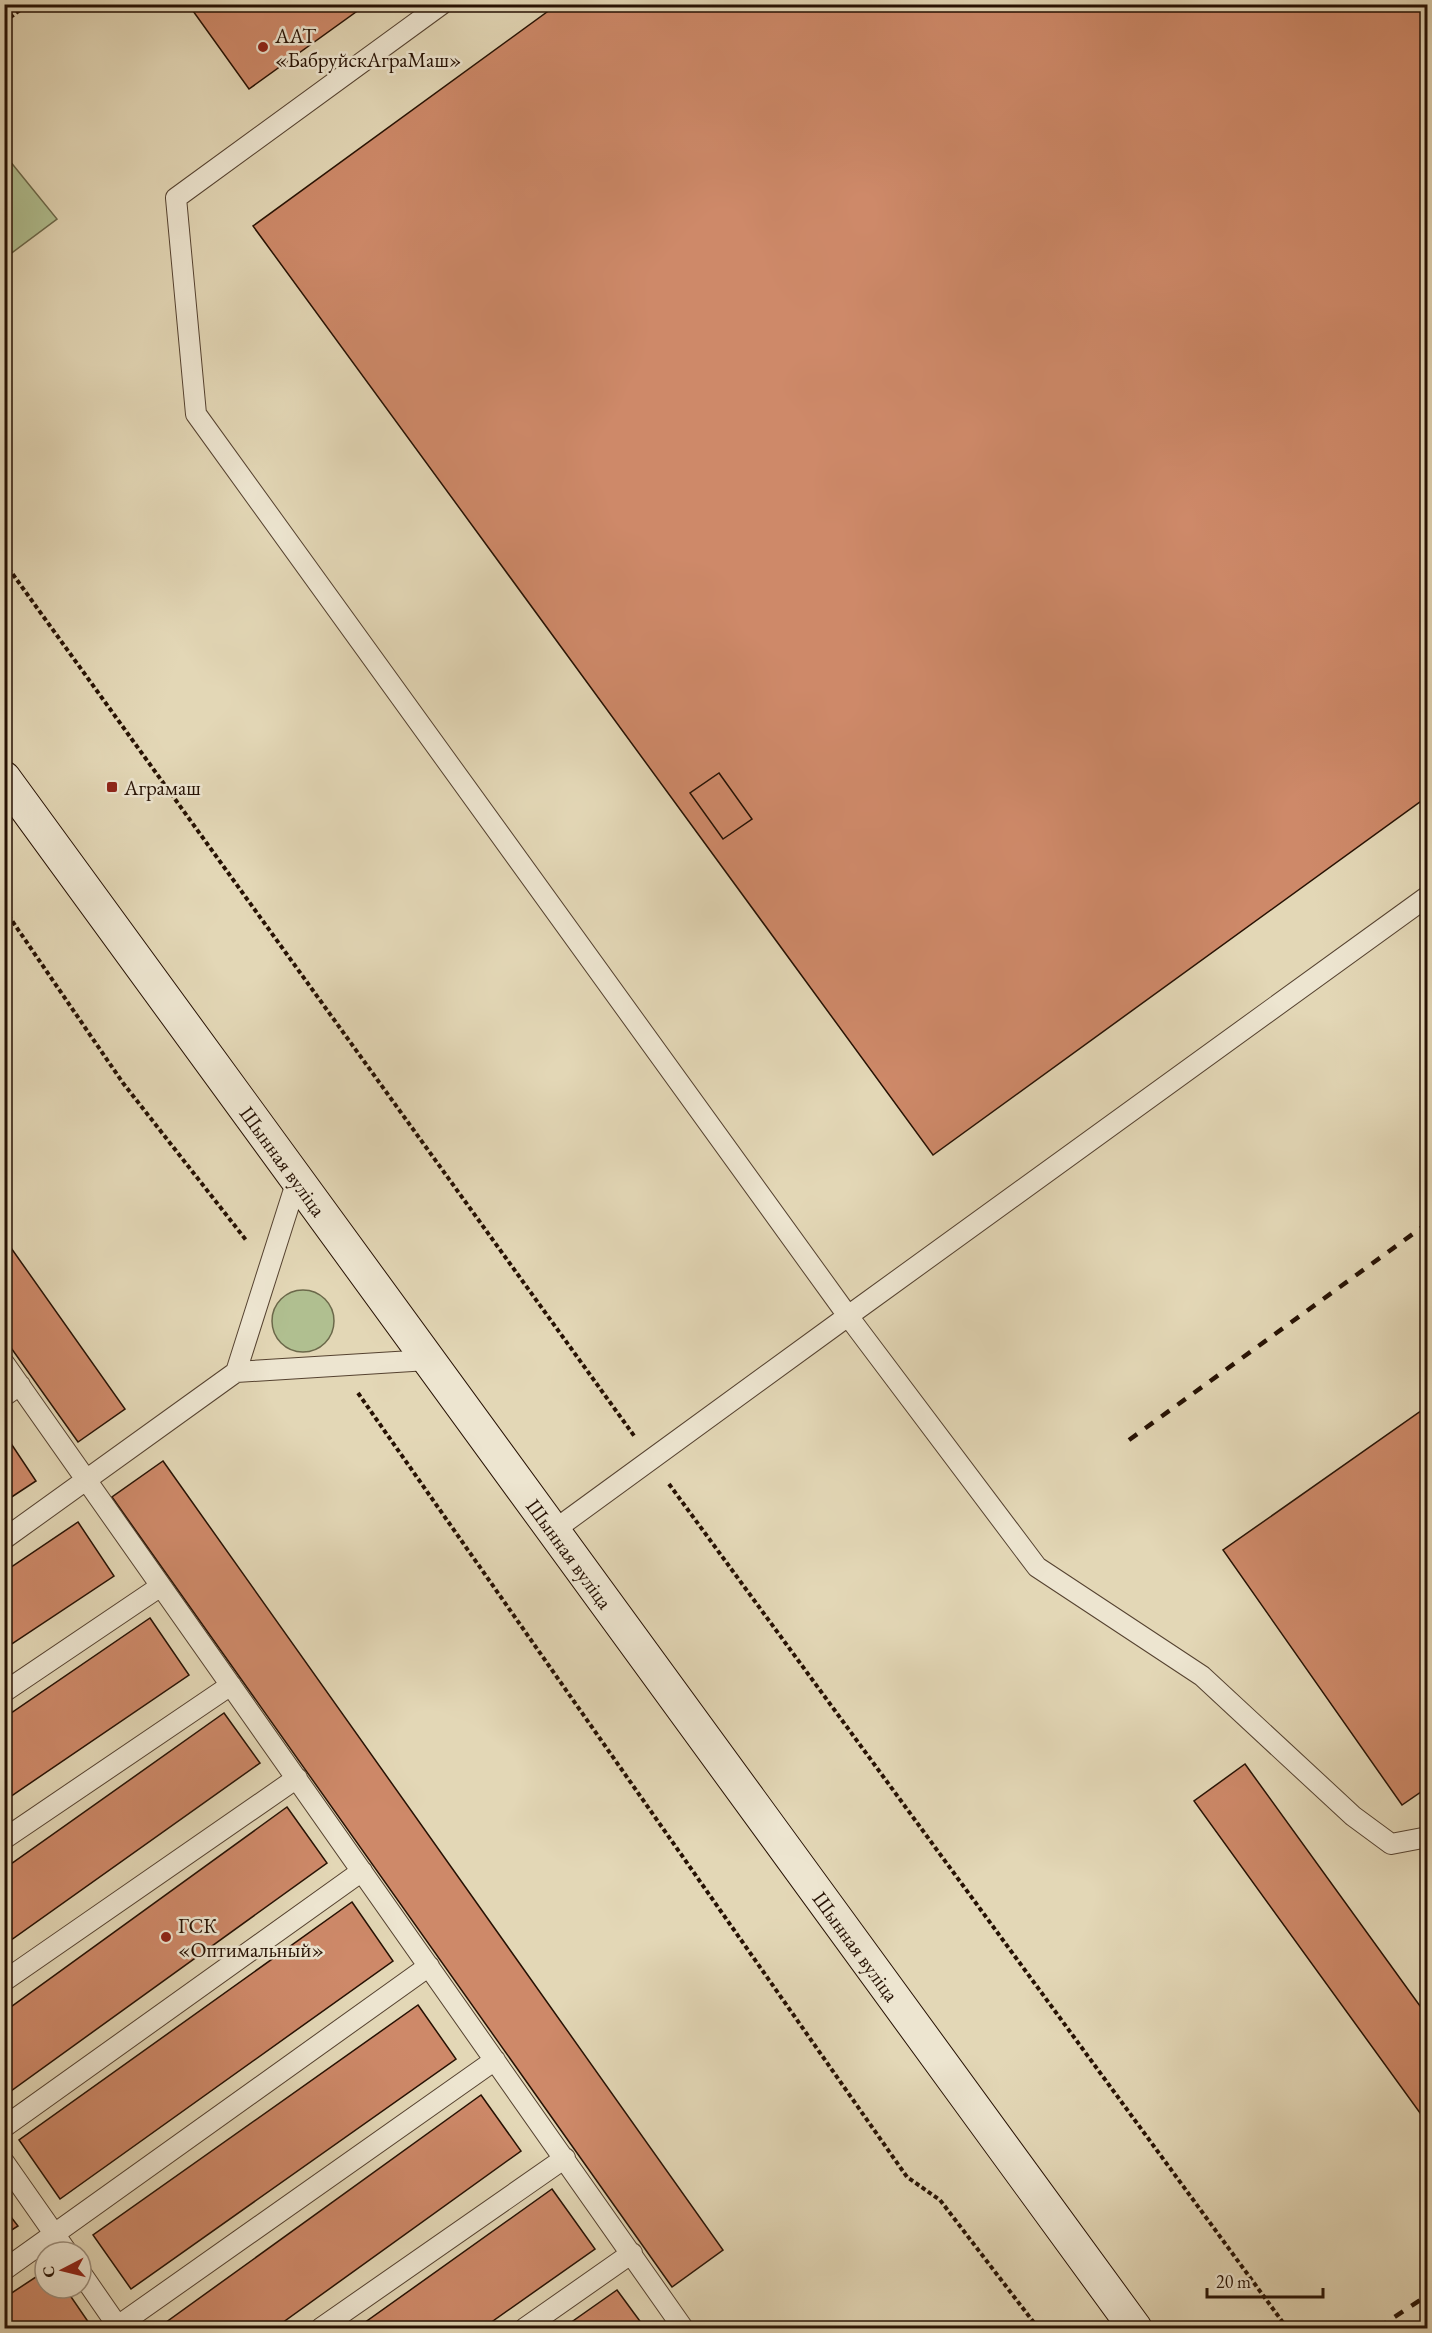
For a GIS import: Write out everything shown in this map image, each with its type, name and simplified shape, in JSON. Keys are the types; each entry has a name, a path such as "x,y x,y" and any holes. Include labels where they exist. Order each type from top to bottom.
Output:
{"main road":[{"name":"Шынная вуліца","path":"4,778 1135,2328"}],"lane":[{"path":"442,4 176,198 196,414 848,1316 1037,1567 1202,1676 1353,1815 1391,1845 1428,1837"},
{"path":"553,1531 1428,896"},
{"path":"236,1372 297,1180"},
{"path":"4,1539 236,1372 428,1360"},
{"path":"4,1363 12,1391 86,1481 683,2328"},
{"path":"4,1692 161,1586"},
{"path":"4,1839 231,1685"},
{"path":"4,1981 297,1778"},
{"path":"4,2127 362,1871"},
{"path":"4,2270 429,1966"},
{"path":"93,2291 117,2328 495,2060"},
{"path":"321,2328 565,2158"},
{"path":"4,2162 59,2240"},
{"path":"525,2328 632,2253"}],"path":[{"path":"4,22 28,4"},
{"path":"4,909 123,1083 269,1268"},
{"path":"339,1366 907,2177 940,2200 1038,2328"}],"green space":[{"path":"5,155 57,219 4,258"},
{"path":"303,1290 315,1292 325,1299 332,1309 334,1321 332,1333 325,1343 315,1350 303,1352 291,1350 281,1343 274,1333 272,1321 274,1309 281,1299 291,1292"}],"building":[{"name":"ААТ «БабруйскАграМаш»","path":"188,4 367,4 249,89"},
{"path":"558,4 1428,4 1428,796 933,1155 253,226"},
{"path":"719,773 752,819 723,839 690,793"},
{"path":"4,1238 125,1409 78,1442 4,1338"},
{"path":"1428,1406 1428,1787 1402,1805 1223,1550"},
{"path":"4,1433 36,1481 4,1502"},
{"path":"163,1461 723,2250 672,2287 112,1497"},
{"path":"78,1522 114,1576 4,1649 4,1572"},
{"path":"150,1618 189,1675 4,1801 4,1718"},
{"path":"224,1713 260,1763 4,1945 4,1869"},
{"path":"1245,1764 1428,2017 1428,2124 1194,1801"},
{"name":"ГСК «Оптимальный»","path":"287,1807 327,1863 4,2096 4,2012"},
{"path":"352,1902 393,1961 60,2199 19,2140"},
{"path":"418,2005 456,2059 131,2289 93,2235"},
{"path":"481,2095 521,2151 275,2328 158,2328"},
{"path":"552,2189 595,2249 483,2328 357,2328"},
{"path":"4,2208 18,2226 4,2235"},
{"path":"33,2279 33,2300 73,2300 89,2323 80,2328 4,2328 4,2298"},
{"path":"617,2290 645,2328 563,2328"}],"railway":[{"path":"1129,1440 1428,1223"},
{"path":"1378,2328 1428,2295"}],"place":[{"name":"ААТ «БабруйскАграМаш»","path":"263,47"},
{"name":"Аграмаш","path":"112,787"},
{"name":"ГСК «Оптимальный»","path":"166,1937"}]}
